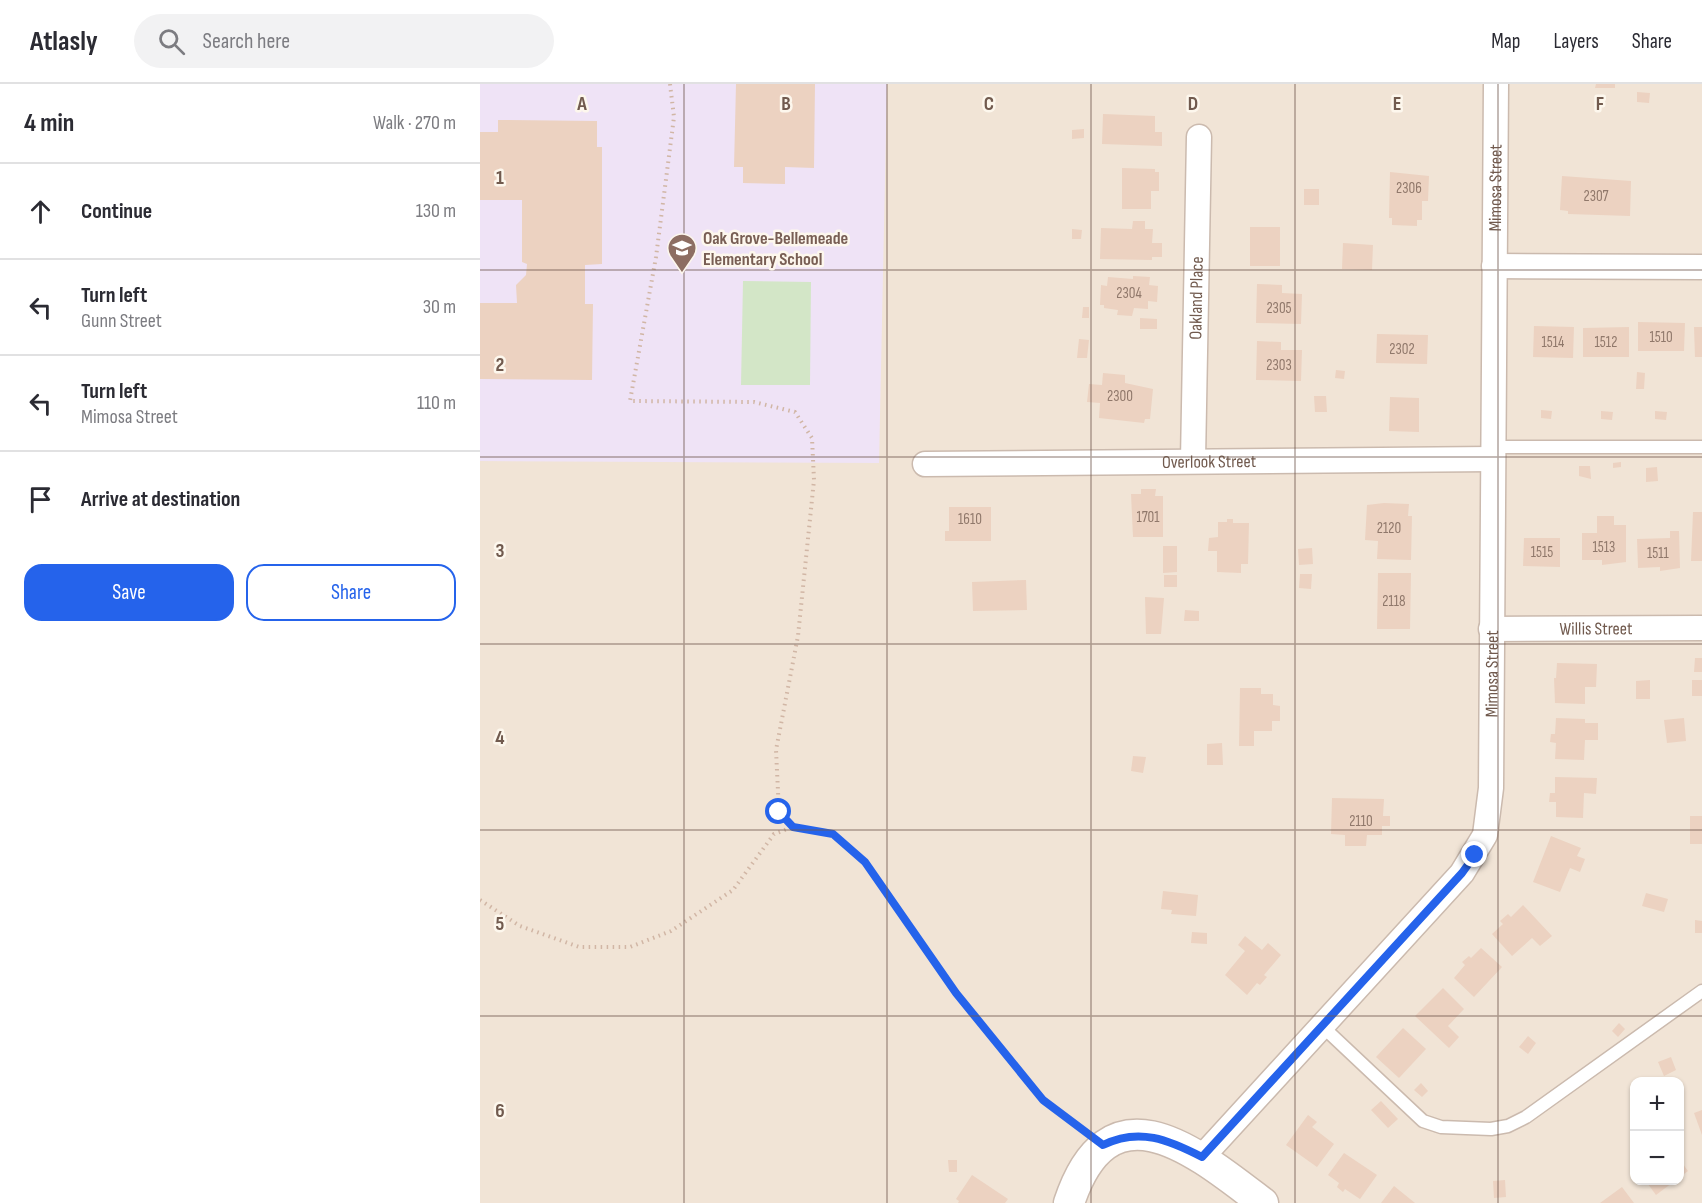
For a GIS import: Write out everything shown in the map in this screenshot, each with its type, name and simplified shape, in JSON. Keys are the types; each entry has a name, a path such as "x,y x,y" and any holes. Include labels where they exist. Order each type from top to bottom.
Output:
{"street":[{"name":"Mimosa Street","path":"1202,1157 1462,873 1485,835 1491,788 1496,84"},
{"name":"Oakland Place","path":"1193,460 1199,136"},
{"path":"1494,266 1702,267"},
{"name":"Overlook Street","path":"925,464 1492,453"},
{"name":"Willis Street","path":"1491,629 1702,628"},
{"path":"1069,1203 1086,1165 1103,1145 1118,1138 1137,1135 1168,1140 1202,1157 1263,1203"}],"lane":[{"path":"1492,453 1702,447"},
{"path":"1322,1026 1423,1121 1441,1127 1500,1129 1526,1117 1702,991"}],"path":[{"path":"670,84 674,117 656,256 630,401 754,402 795,412 812,438 813,480 798,636 776,750 779,812 793,827"},
{"path":"480,900 520,926 579,947 630,947 671,931 733,890 774,834 793,827 833,834 865,862 956,993 1043,1100 1103,1145"}],"shaded area":[{"path":"480,84 1702,84 1702,1203 480,1203"},
{"name":"Oak Grove-Bellemeade Elementary School","path":"480,84 887,84 879,463 480,461"}],"green space":[{"path":"743,281 811,282 810,385 741,385"}],"building":[{"path":"736,84 815,84 814,168 785,167 785,184 743,183 743,167 734,167"},
{"path":"1596,84 1615,84 1615,88 1595,88"},
{"path":"1637,92 1650,93 1649,103 1637,102"},
{"path":"1103,114 1155,116 1155,132 1162,132 1162,146 1102,144"},
{"path":"498,120 597,121 597,147 602,147 602,264 585,265 585,304 593,304 592,380 480,379 480,303 517,303 516,285 526,275 527,264 522,262 522,200 480,200 480,132 498,132"},
{"path":"1084,129 1084,138 1072,139 1072,130"},
{"path":"1122,168 1155,169 1155,172 1159,172 1159,191 1151,191 1151,209 1122,209"},
{"path":"1390,172 1429,176 1428,201 1422,201 1422,220 1417,220 1417,226 1392,225 1392,218 1389,218"},
{"path":"1562,176 1631,181 1630,216 1568,214 1568,211 1560,210"},
{"path":"1304,189 1319,189 1319,205 1304,205"},
{"path":"1133,221 1145,221 1145,229 1153,229 1152,243 1162,243 1162,257 1152,257 1152,260 1100,259 1101,228 1132,229"},
{"path":"1250,227 1280,227 1280,266 1250,266"},
{"path":"1072,229 1082,230 1081,239 1072,239"},
{"path":"1343,243 1373,245 1372,270 1342,269"},
{"path":"1133,276 1150,277 1149,285 1158,286 1157,302 1148,301 1148,309 1134,308 1132,316 1117,315 1118,310 1104,308 1104,305 1100,305 1101,285 1107,286 1108,277 1133,279"},
{"path":"1257,284 1282,285 1282,293 1302,294 1301,324 1256,323"},
{"path":"1083,307 1089,307 1089,318 1082,318"},
{"path":"1140,318 1157,319 1157,329 1140,329"},
{"path":"1638,322 1685,323 1684,351 1638,351"},
{"path":"1534,326 1574,327 1573,358 1533,357"},
{"path":"1629,327 1629,357 1583,357 1583,328"},
{"path":"1694,327 1702,327 1702,357 1695,357"},
{"path":"1377,334 1428,335 1427,364 1376,363"},
{"path":"1079,339 1089,340 1087,358 1077,358"},
{"path":"1257,341 1281,342 1281,350 1302,350 1301,381 1256,380"},
{"path":"1336,370 1345,371 1344,379 1335,378"},
{"path":"1637,372 1645,373 1644,389 1636,389"},
{"path":"1103,373 1125,375 1125,383 1153,389 1150,419 1145,419 1144,423 1099,418 1100,403 1087,402 1089,384 1102,385"},
{"path":"1314,396 1326,396 1327,412 1315,412"},
{"path":"1390,397 1419,398 1419,432 1389,431"},
{"path":"1541,410 1552,411 1551,419 1541,418"},
{"path":"1601,411 1613,412 1612,420 1601,419"},
{"path":"1655,411 1667,412 1666,420 1655,419"},
{"path":"1621,462 1621,467 1613,468 1613,463"},
{"path":"1579,466 1590,466 1591,479 1579,476"},
{"path":"1657,467 1658,481 1646,482 1646,468"},
{"path":"1141,489 1156,489 1155,496 1163,496 1163,537 1133,537 1131,494 1141,494"},
{"path":"1409,504 1408,516 1412,516 1411,560 1377,559 1378,541 1365,540 1367,505"},
{"path":"949,507 991,507 991,541 945,541 945,531 949,531"},
{"path":"1693,512 1702,512 1702,561 1691,561"},
{"path":"1597,516 1614,516 1614,525 1626,525 1626,562 1602,565 1602,560 1582,560 1582,533 1597,533"},
{"path":"1227,519 1233,519 1233,523 1249,523 1248,564 1241,564 1241,573 1217,572 1217,551 1208,551 1209,538 1218,537 1218,522 1227,522"},
{"path":"1670,531 1679,531 1680,568 1660,571 1660,567 1638,568 1637,539 1670,538"},
{"path":"1524,538 1560,538 1560,567 1523,566"},
{"path":"1163,546 1177,546 1177,572 1163,573"},
{"path":"1312,548 1313,564 1299,565 1298,549"},
{"path":"1378,573 1411,573 1410,629 1377,629"},
{"path":"1300,574 1312,574 1311,589 1299,588"},
{"path":"1164,575 1177,575 1177,587 1164,587"},
{"path":"1026,580 1027,610 973,611 972,582"},
{"path":"1145,597 1164,598 1161,634 1146,634"},
{"path":"1185,610 1199,611 1199,621 1184,621"},
{"path":"1695,658 1702,658 1702,672 1694,672"},
{"path":"1557,663 1597,664 1596,687 1585,687 1585,704 1555,703 1554,678 1556,678"},
{"path":"1650,680 1650,699 1636,699 1636,681"},
{"path":"1692,680 1702,680 1702,696 1692,696"},
{"path":"1240,688 1261,688 1261,694 1273,694 1273,705 1280,706 1280,721 1272,721 1272,731 1254,731 1254,746 1239,746"},
{"path":"1556,718 1585,719 1585,723 1598,723 1598,740 1585,740 1584,760 1555,759 1556,743 1550,742 1551,734 1555,734"},
{"path":"1684,718 1686,741 1667,743 1664,720"},
{"path":"1222,743 1223,765 1207,765 1207,744"},
{"path":"1133,756 1146,757 1143,773 1131,771"},
{"path":"1555,777 1597,778 1596,794 1584,793 1583,818 1556,817 1556,802 1549,802 1550,793 1555,793"},
{"path":"1332,798 1384,799 1383,816 1390,816 1390,826 1382,826 1382,835 1367,835 1366,846 1345,846 1345,835 1331,834"},
{"path":"1690,816 1702,816 1702,844 1690,844"},
{"path":"1551,836 1581,848 1577,856 1585,859 1580,872 1570,868 1560,892 1533,882"},
{"path":"1163,891 1198,895 1196,916 1171,914 1172,910 1161,909"},
{"path":"1646,893 1668,899 1664,912 1642,906"},
{"path":"1523,905 1552,936 1540,946 1532,938 1512,956 1492,934 1503,924 1500,921 1508,914 1511,917"},
{"path":"1695,920 1702,921 1702,933 1695,933"},
{"path":"1192,932 1207,933 1207,944 1191,943"},
{"path":"1245,936 1262,950 1268,943 1281,955 1264,975 1267,977 1260,985 1257,983 1247,995 1225,975 1245,951 1238,945"},
{"path":"1481,948 1502,967 1474,997 1454,978 1465,965 1462,962 1469,956 1471,958"},
{"path":"1443,988 1464,1009 1448,1026 1459,1037 1449,1048 1415,1016"},
{"path":"1619,1023 1625,1029 1618,1037 1612,1031"},
{"path":"1403,1028 1426,1049 1399,1078 1376,1057"},
{"path":"1528,1036 1536,1043 1528,1054 1519,1047"},
{"path":"1671,1057 1676,1070 1664,1076 1658,1062"},
{"path":"1421,1083 1428,1091 1422,1097 1414,1090"},
{"path":"1381,1101 1398,1119 1388,1128 1371,1110"},
{"path":"1702,1110 1702,1135 1694,1113"},
{"path":"1308,1115 1317,1122 1312,1127 1334,1144 1317,1167 1286,1145"},
{"path":"1344,1153 1377,1175 1360,1199 1345,1189 1343,1192 1337,1187 1339,1183 1328,1175"},
{"path":"948,1160 957,1160 957,1172 949,1172"},
{"path":"972,1175 1008,1199 1005,1203 958,1203 956,1199"},
{"path":"1505,1180 1506,1197 1494,1198 1493,1181"},
{"path":"1649,1185 1669,1185 1656,1195"},
{"path":"1394,1186 1415,1203 1381,1203"},
{"path":"1622,1187 1634,1203 1600,1203"}],"place":[{"name":"Oak Grove-Bellemeade Elementary School","path":"682,274"}],"route":[{"path":"779,812 793,827 833,834 865,862 956,993 1043,1100 1103,1145 1118,1138 1137,1135 1168,1140 1202,1157 1462,873 1475,855"}]}
